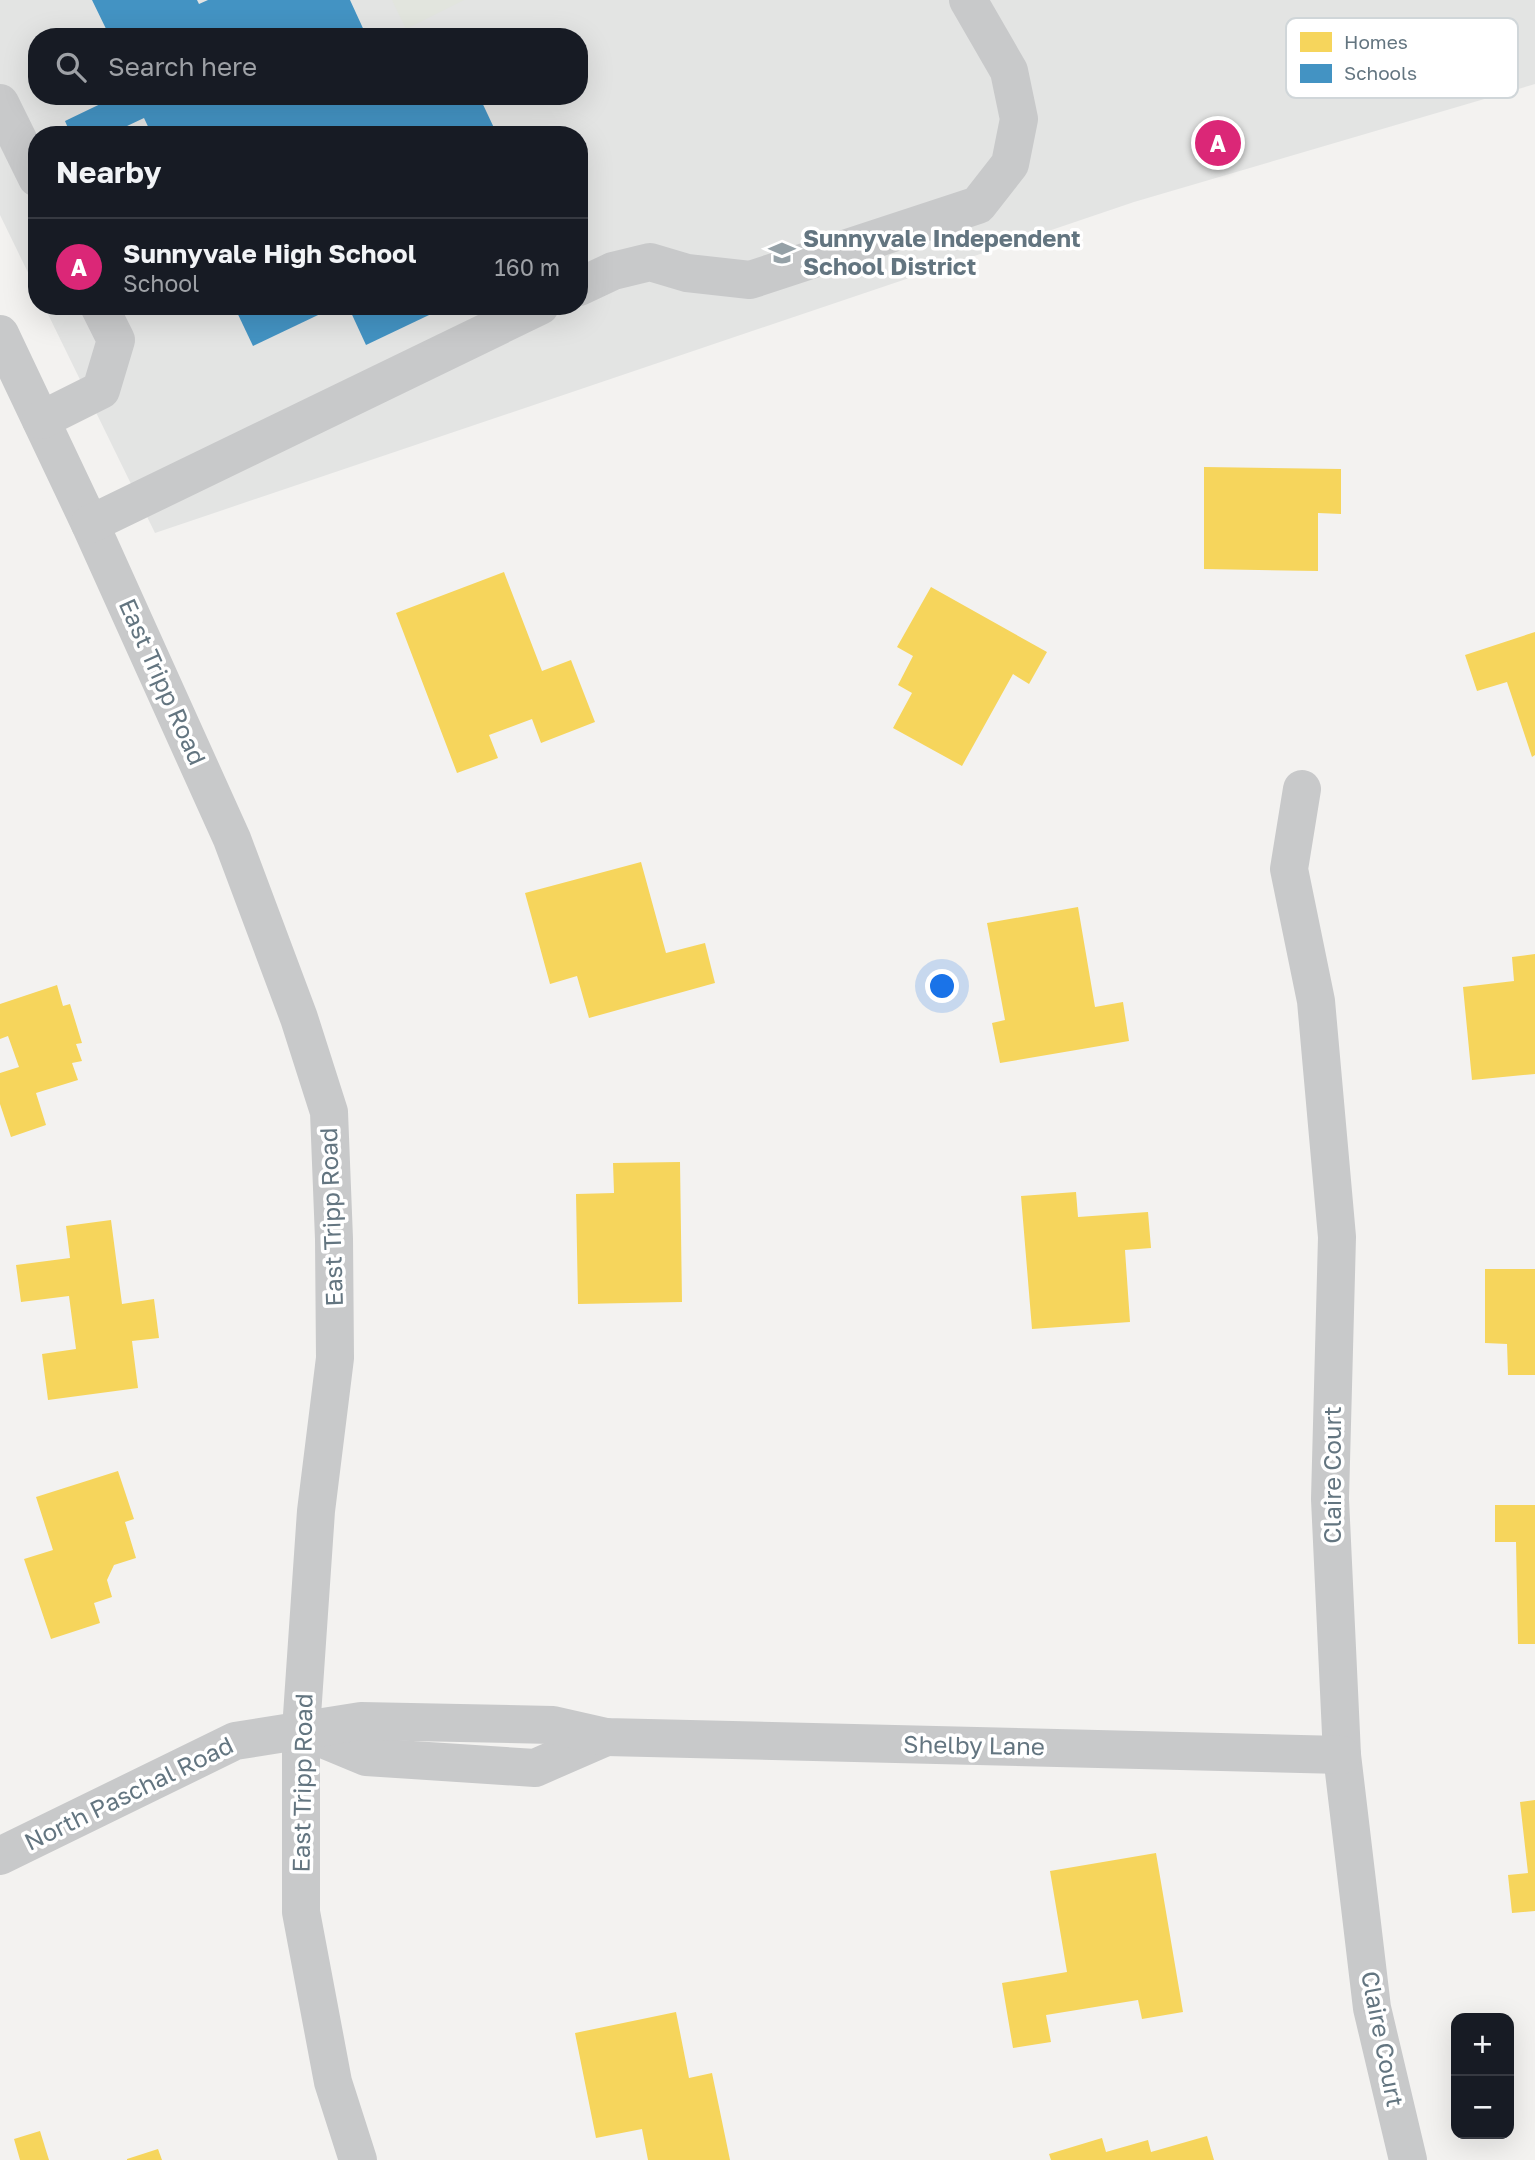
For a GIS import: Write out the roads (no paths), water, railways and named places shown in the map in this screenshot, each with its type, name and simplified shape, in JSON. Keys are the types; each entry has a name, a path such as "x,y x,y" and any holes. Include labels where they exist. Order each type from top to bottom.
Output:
{"street":[{"path":"588,283 613,271 650,262 687,273 750,280 978,205 1010,164 1019,119 1009,71 968,0"},
{"path":"0,103 28,160"},
{"path":"41,420 101,390 116,340 104,315"},
{"path":"90,524 521,315"},
{"name":"East Tripp Road","path":"0,334 90,524 232,839 299,1018 329,1112 335,1357 316,1511 301,1730 301,1912 333,2082 358,2160"},
{"name":"Claire Court","path":"1302,789 1289,869 1316,1001 1337,1237 1330,1499 1342,1755 1372,2007 1408,2160"},
{"name":"Shelby Lane","path":"301,1730 366,1757 535,1768 606,1737 1342,1755"},
{"name":"North Paschal Road","path":"0,1856 235,1741 301,1730"}],"place":[{"name":"Sunnyvale High School","path":"1218,143"},
{"name":"Sunnyvale Independent School District","path":"782,253"}]}
